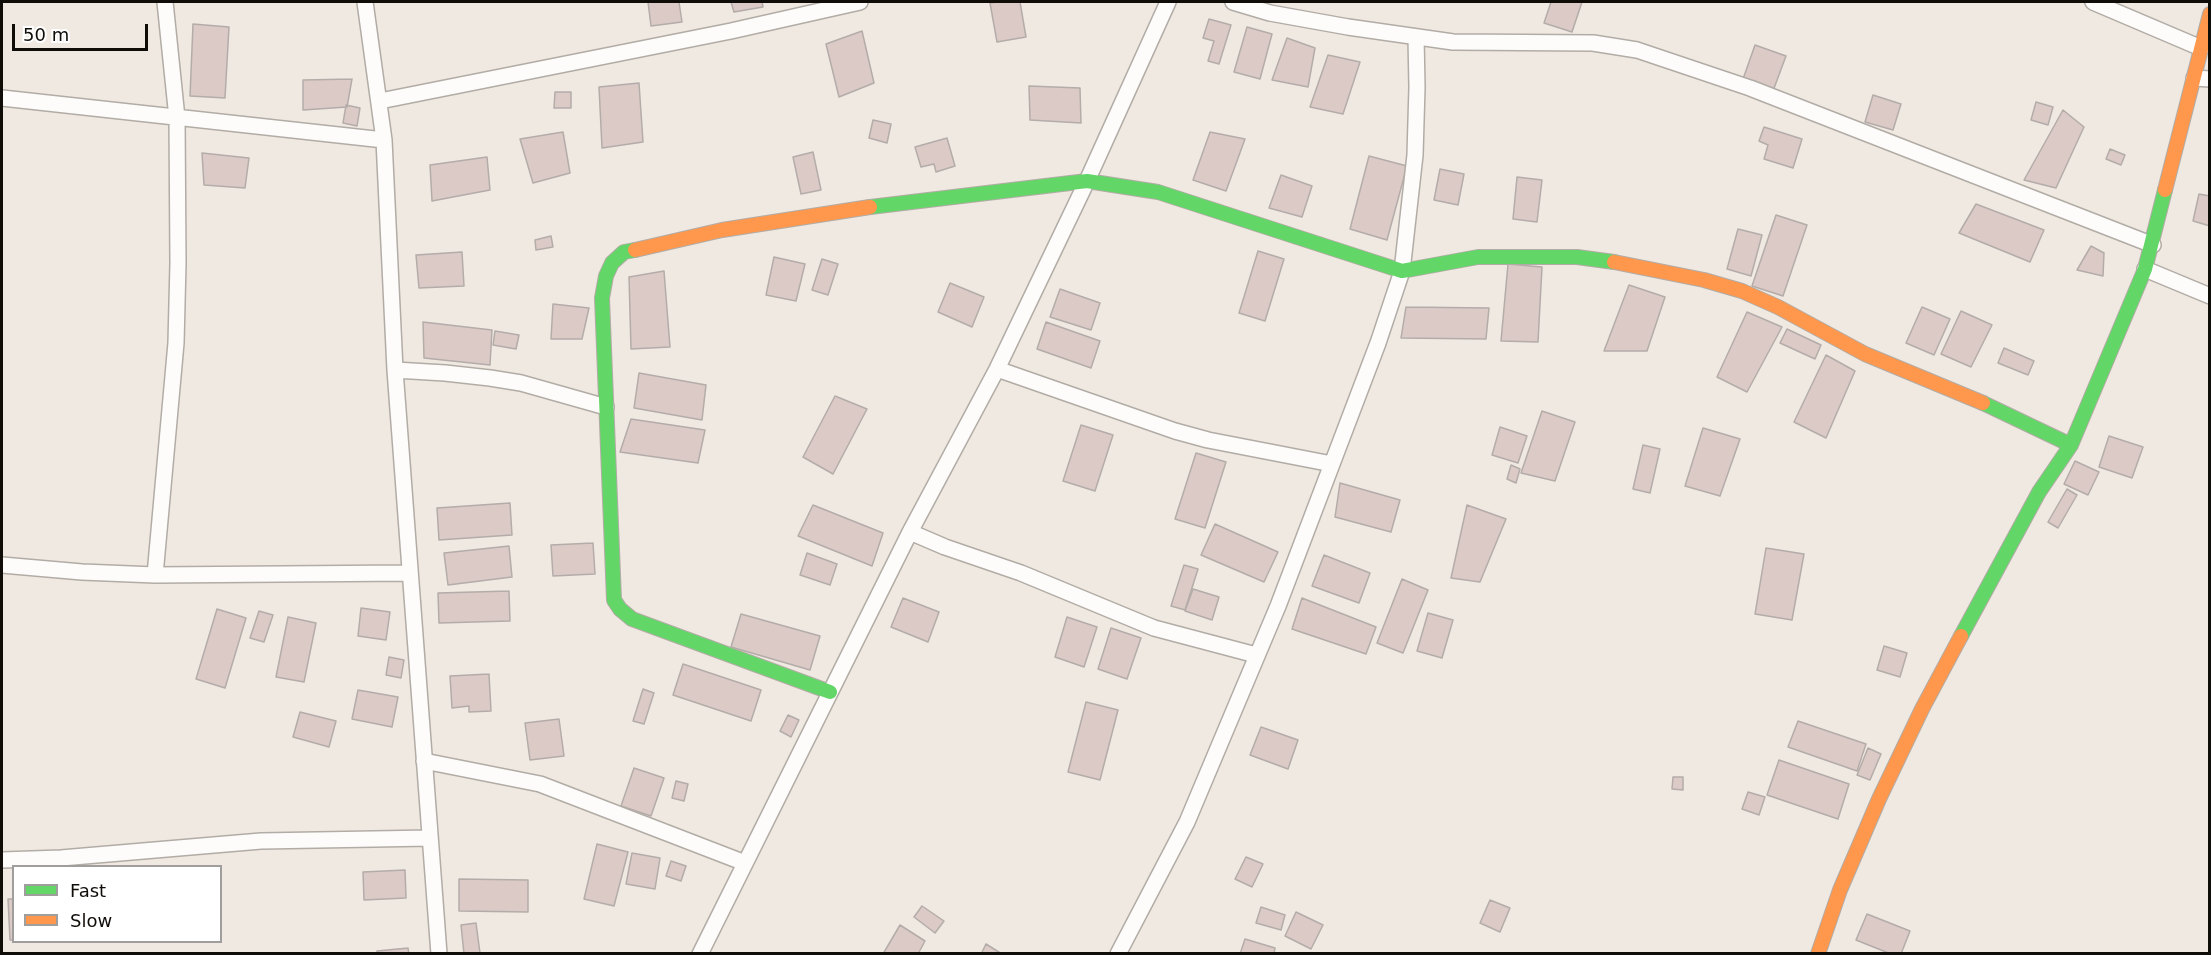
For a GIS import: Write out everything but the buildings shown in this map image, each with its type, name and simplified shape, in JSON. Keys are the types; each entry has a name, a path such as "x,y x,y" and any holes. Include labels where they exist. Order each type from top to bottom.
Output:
{"street":[{"path":"155,575 176,343 178,263 177,118 165,2"},
{"path":"364,2 384,141 395,370 438,954"},
{"path":"380,101 731,31 860,2"},
{"path":"700,954 910,532 997,369 1168,2"},
{"path":"1233,2 1270,13 1453,42 1593,43 1637,50 1761,92 2153,245"},
{"path":"2093,2 2201,48"},
{"path":"1818,954 1859,844 1922,710 2039,492 2071,445 2145,269 2153,245 2210,14"},
{"path":"1118,954 1187,822 1278,606 1378,343 1402,271 1415,155 1416,37"},
{"path":"2194,78 2210,79"},
{"path":"2,98 384,141"},
{"path":"830,692 632,619 620,609 614,600 602,298 606,276 612,263 624,252 722,230 838,211 1086,181 1150,190 1402,271 1478,257 1577,257 1629,264 1704,280 1742,291 1778,307 1865,354 1993,407 2071,445"},
{"path":"2145,269 2210,296"},
{"path":"997,369 1175,431 1208,440 1332,464"},
{"path":"395,370 445,372 521,383 606,407"},
{"path":"910,532 945,547 1022,573 1154,628 1256,655"},
{"path":"2,565 155,575 410,573"},
{"path":"424,761 540,784 745,863"},
{"path":"2,860 61,858 261,842 430,838"}],"traffic: fast":[{"path":"870,207 1087,181 1158,192 1402,271 1478,257 1577,257 1614,262"},
{"path":"1961,636 2039,492 2071,445 2145,269 2165,190"},
{"path":"635,250 624,252 612,263 606,276 602,298 614,600 620,609 632,619 830,692"},
{"path":"1983,403 2071,445"}],"traffic: slow":[{"path":"2165,190 2210,14"},
{"path":"635,250 722,230 870,207"},
{"path":"1614,262 1704,280 1742,291 1778,307 1865,354 1983,403"},
{"path":"1818,954 1840,890 1879,799 1922,709 1961,636"}]}
